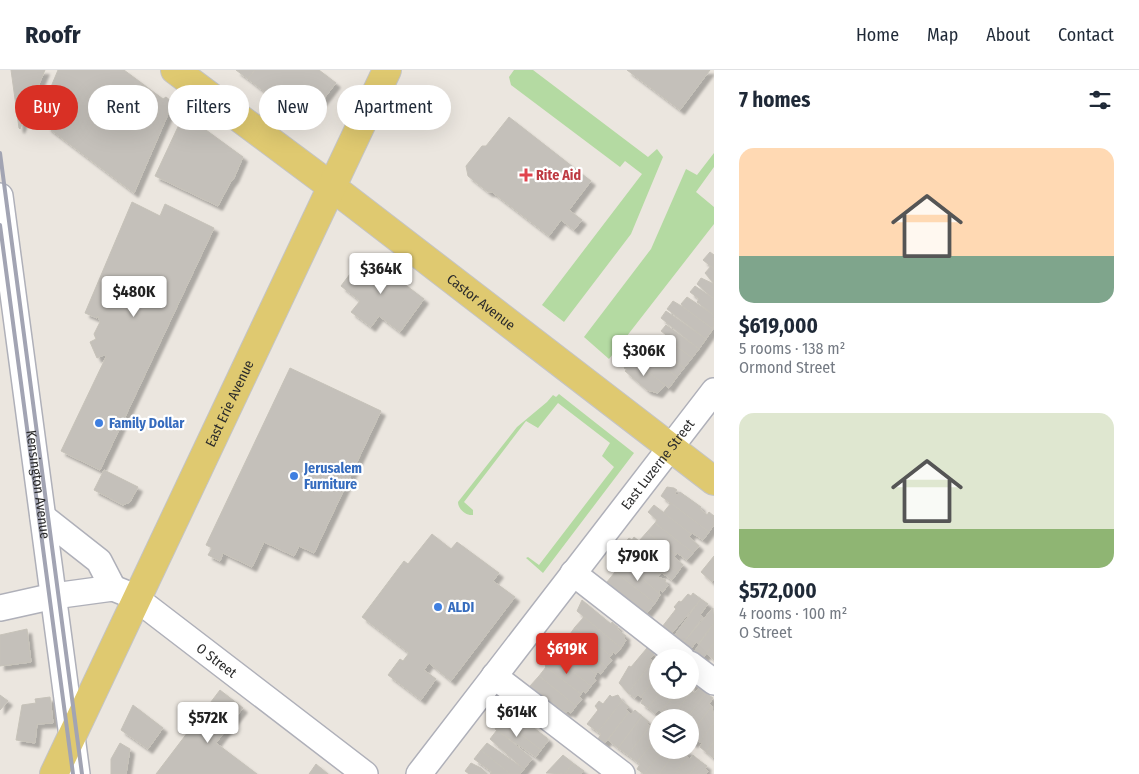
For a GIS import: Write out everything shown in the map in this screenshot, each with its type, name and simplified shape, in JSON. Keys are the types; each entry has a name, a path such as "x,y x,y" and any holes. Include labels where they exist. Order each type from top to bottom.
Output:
{"main road":[{"name":"Castor Avenue","path":"175,70 332,187 714,481"},
{"name":"East Erie Avenue","path":"54,774 72,736 125,593 332,187 388,70"}],"street":[{"name":"Kensington Avenue","path":"0,196 6,291 44,517 77,774"},
{"name":"East Luzerne Street","path":"419,774 714,391"},
{"path":"44,517 99,561 125,593"},
{"path":"574,573 671,649"},
{"path":"0,608 54,596 125,593"},
{"name":"O Street","path":"125,593 366,774"},
{"path":"699,671 714,682"},
{"path":"494,676 622,774"}],"green space":[{"path":"514,70 533,70 648,157 657,149 663,157 631,234 564,322 542,305 642,174 625,161 620,167 511,85 509,77"},
{"path":"714,153 714,167 696,192 714,207 714,224 609,359 584,337 651,249 686,169 697,175"},
{"path":"559,394 634,453 543,573 526,558 528,557 539,565 614,467 602,456 610,443 558,403 538,428 526,421 464,502 473,510 473,515 463,512 458,502 517,427 553,395 556,397"}],"building":[{"path":"11,70 45,70 39,85 15,85 15,99"},
{"path":"58,70 124,70 144,85 88,85 88,130 158,130 158,95 163,99 166,97 168,99 168,114 134,193 51,130 78,130 78,85 52,85"},
{"path":"236,70 255,70 248,79"},
{"path":"255,70 319,70 336,83 327,95 327,85 259,85 259,87 248,79"},
{"path":"627,70 710,70 680,110"},
{"name":"Rite Aid","path":"509,117 591,181 569,210 582,220 574,230 561,220 549,236 468,176 466,166 482,146 486,146"},
{"path":"177,130 206,130 243,157 234,178 218,206 155,176"},
{"path":"132,202 160,216 165,204 214,228 100,470 61,451 106,357 104,355 97,358 90,342 96,339 94,334 100,322 98,316 97,318 85,313"},
{"path":"710,252 714,255 714,269 703,260"},
{"path":"365,254 424,299 400,332 379,316 371,327 351,312 360,301 341,286"},
{"path":"711,266 714,269 714,284 705,273"},
{"path":"701,278 714,284 714,299 697,284"},
{"path":"695,286 714,299 714,315 697,302 699,299 690,292"},
{"path":"687,297 714,315 713,329 683,307 681,304"},
{"path":"673,301 713,329 706,339 667,309"},
{"path":"666,311 706,339 699,349 661,318"},
{"path":"666,325 699,349 692,358 668,340 670,338 661,331"},
{"path":"657,336 666,342 668,340 692,358 684,368 654,345 652,342"},
{"path":"651,344 684,368 677,377 653,359 655,357 646,351"},
{"path":"642,355 651,362 653,359 677,377 669,388 636,363"},
{"path":"631,359 665,385 658,393 647,390 625,371 627,370 624,368"},
{"name":"Jerusalem Furniture","path":"290,368 381,411 314,553 299,546 294,556 264,542 252,567 223,553 220,561 208,555 212,548 206,545"},
{"path":"104,470 138,487 130,502 123,505 94,490"},
{"path":"667,487 677,490 675,493 677,495 680,492 701,507 700,509 707,515 709,512 714,516 714,525 709,532 661,496"},
{"path":"671,503 709,532 703,540 691,534 663,513"},
{"path":"654,505 691,534 689,537 699,546 693,553 655,523 657,520 648,512"},
{"path":"655,523 693,553 687,560 677,553 676,555 647,532"},
{"path":"647,532 676,555 674,557 683,565 678,572 639,541"},
{"name":"ALDI","path":"432,534 451,549 457,542 499,573 493,581 515,597 451,681 429,663 424,670 436,679 421,700 388,675 400,659 403,661 409,653 362,617 404,561 408,564"},
{"path":"634,537 678,572 672,580 662,573 660,575 623,545 629,538 632,540"},
{"path":"623,545 660,575 658,577 666,580 665,582 668,585 663,592 660,590 659,593 618,558 621,554 618,552"},
{"path":"714,556 714,580 712,582 701,572"},
{"path":"623,562 659,593 660,595 655,603 615,572"},
{"path":"615,572 655,603 647,613 626,597 625,599 618,594 620,592 607,582"},
{"path":"693,593 701,599 671,634 662,627 676,609 674,607 679,601 681,602 688,594 691,596"},
{"path":"701,599 708,604 700,615 703,617 683,643 674,636"},
{"path":"582,600 611,624 612,622 626,636 624,638 626,640 621,648 577,611"},
{"path":"713,608 714,623 698,644 696,642 691,649 683,643"},
{"path":"584,617 621,648 616,654 613,652 611,656 575,627"},
{"path":"714,623 714,643 703,658 699,655 699,649 696,649"},
{"path":"575,627 611,656 609,658 612,660 606,667 568,637"},
{"path":"27,629 31,662 0,666 0,635"},
{"path":"568,637 606,667 601,674 598,672 596,674 561,646"},
{"path":"714,643 714,660 706,653"},
{"path":"561,646 596,674 594,678 596,680 591,686 554,657"},
{"path":"647,648 649,650 649,666 628,693 619,683 629,666 631,667"},
{"path":"552,655 591,686 586,693 583,691 581,694 545,666"},
{"path":"649,666 649,687 641,697 638,695 635,698 628,693"},
{"path":"546,667 581,694 579,697 582,699 576,706 539,676"},
{"path":"539,676 576,706 571,713 568,711 566,713 557,706 555,708 530,686"},
{"path":"649,687 649,699 655,699 648,708 641,703 643,699 641,697"},
{"path":"699,688 706,693 694,709 678,709 686,699 699,699"},
{"path":"220,690 243,708 216,743 257,774 156,774"},
{"path":"706,693 713,698 709,704 712,706 699,723 699,709 694,709"},
{"path":"0,695 8,701 0,710"},
{"path":"610,695 612,697 618,695 622,701 598,732 587,724 598,710 595,706 599,701 603,704"},
{"path":"50,697 53,723 37,724 35,743 16,740 22,705 36,703 35,699"},
{"path":"655,699 671,699 663,709 648,708"},
{"path":"671,699 686,699 678,709 663,709"},
{"path":"622,701 629,707 626,710 629,712 604,744 598,739 601,734 598,732"},
{"path":"133,705 163,728 148,749 121,730"},
{"path":"712,706 714,723 699,742 699,723"},
{"path":"514,707 531,723 530,725 547,738 548,741 541,750 501,719 509,708"},
{"path":"635,710 642,716 618,748 608,740 629,712 631,714"},
{"path":"642,716 649,722 647,724 649,727 628,755 618,748"},
{"path":"501,719 541,750 536,757 495,729"},
{"path":"714,723 714,742 706,752 700,747 702,743 699,742"},
{"path":"649,727 649,748 637,762 628,755"},
{"path":"497,730 532,759 524,769 490,739"},
{"path":"714,742 714,757 713,758 706,752"},
{"path":"120,743 130,749 126,774 111,774 111,759"},
{"path":"487,743 524,769 520,774 510,774 481,750"},
{"path":"649,748 649,759 656,759 644,774 637,769 640,764 637,762"},
{"path":"481,750 510,774 490,774 492,772 474,759"},
{"path":"563,755 573,763 565,774 546,773"},
{"path":"656,759 670,759 659,774 644,774"},
{"path":"670,759 686,759 675,774 659,774"},
{"path":"686,759 698,759 700,761 690,774 675,774"},
{"path":"700,761 707,766 705,769 708,771 706,774 690,774"},
{"path":"471,763 481,768 487,774 469,774 465,771"},
{"path":"573,763 584,771 581,774 565,774"},
{"path":"316,764 328,774 309,774"}],"railway":[{"path":"0,153 82,774"},
{"path":"0,225 73,774"}],"place":[{"name":"Rite Aid","path":"526,175"},
{"name":"Family Dollar","path":"99,423"},
{"name":"Jerusalem Furniture","path":"294,476"},
{"name":"ALDI","path":"438,607"}]}
